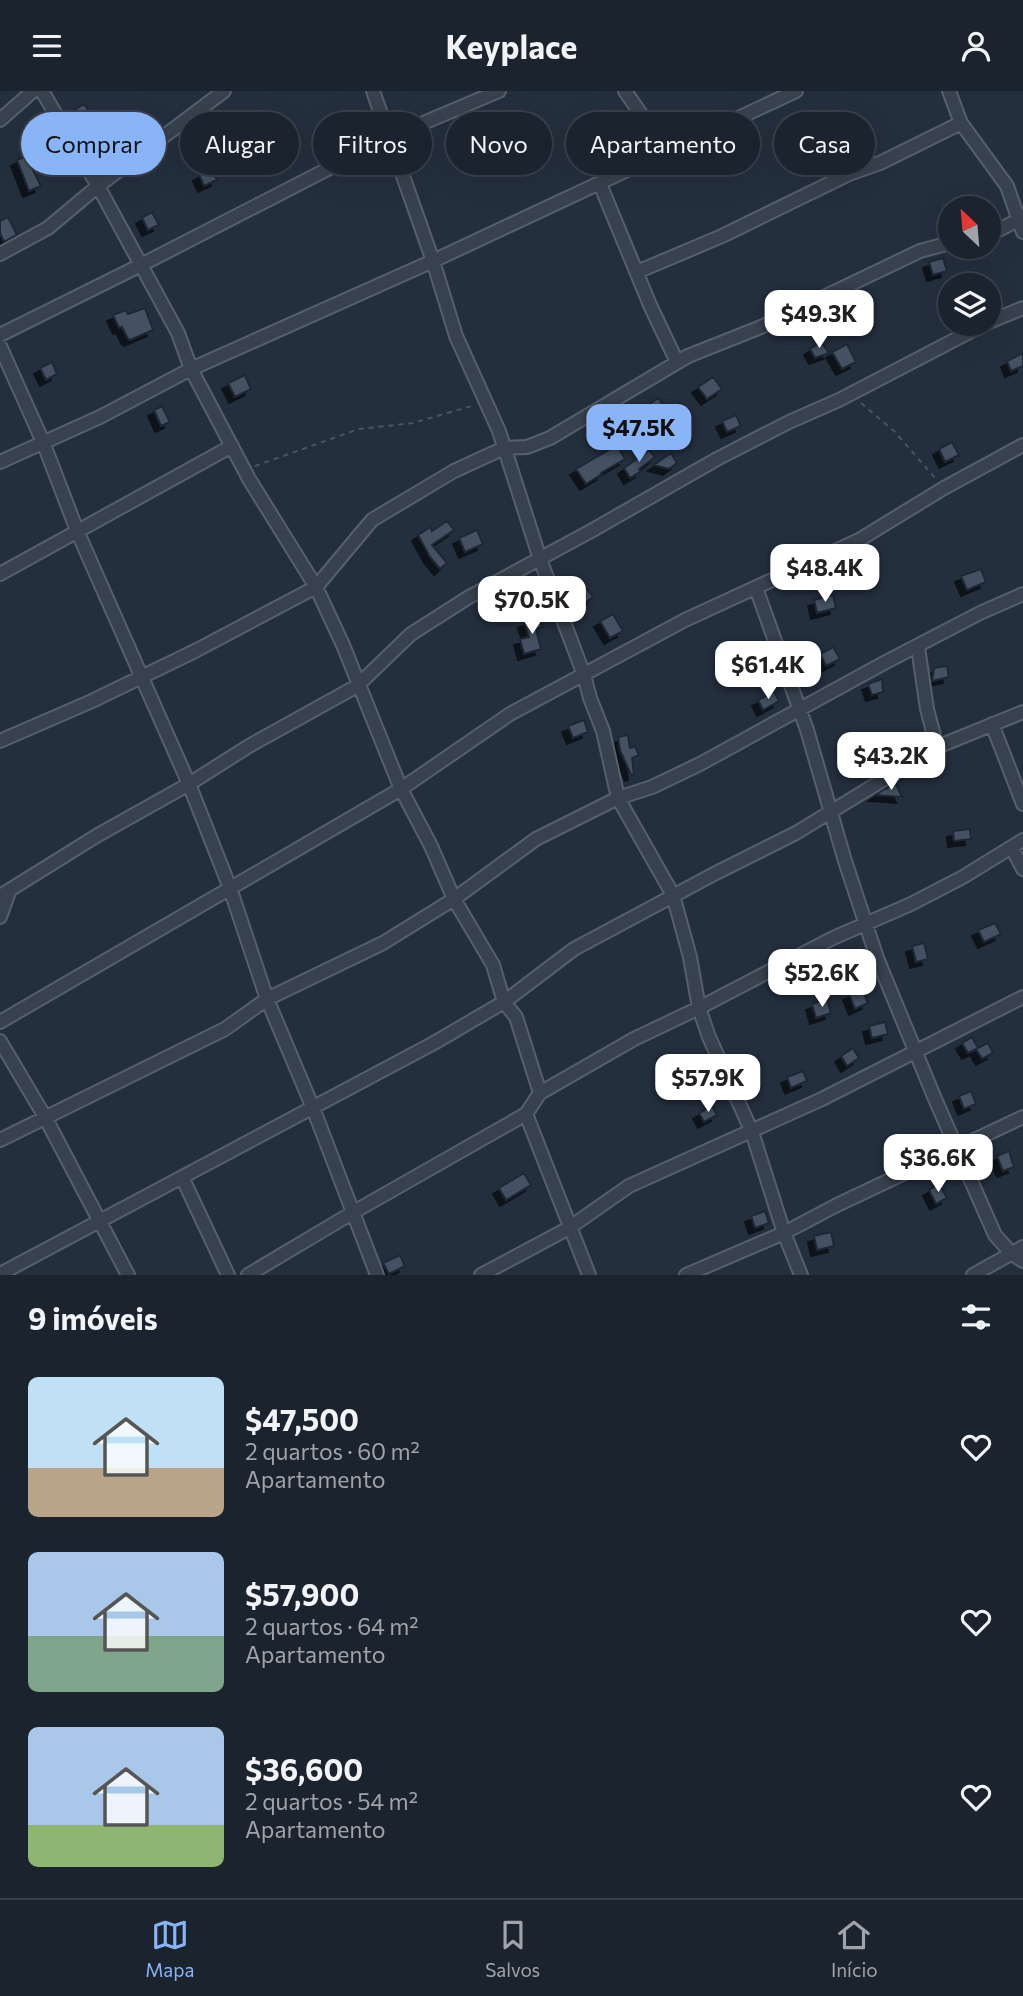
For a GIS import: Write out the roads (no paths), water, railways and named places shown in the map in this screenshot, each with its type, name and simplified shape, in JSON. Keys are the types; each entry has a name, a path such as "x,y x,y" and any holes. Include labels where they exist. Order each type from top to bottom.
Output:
{"street":[{"path":"0,120 33,91"},
{"path":"43,91 98,185 178,333 191,369 244,470 316,587 343,645 357,686 401,789 431,846 454,899 493,965 504,1002 516,1017 540,1093"},
{"path":"0,254 48,228 98,185 224,91"},
{"path":"373,91 380,112"},
{"path":"432,119 499,91"},
{"path":"625,91 640,112"},
{"path":"752,112 796,91"},
{"path":"949,91 961,124 1007,186 1022,220 1001,230"},
{"path":"637,272 722,236 849,174 880,163 961,124"},
{"path":"0,335 316,175"},
{"path":"402,175 433,261 456,336 499,431 540,559 584,674 603,731 618,798 673,895 690,957 699,1008 709,1037 752,1132 784,1233 801,1275"},
{"path":"0,462 100,417 191,369 619,175"},
{"path":"600,184 677,362"},
{"path":"0,741 195,651 316,587 372,520 454,471 504,449 527,447 550,438 677,362 761,327 912,254 938,246"},
{"path":"1001,317 1023,308"},
{"path":"0,917 5,894 75,848 357,686 411,634 469,597 717,459 962,336"},
{"path":"0,346 43,442 78,533 189,784 230,888 267,999 313,1108 377,1275"},
{"path":"0,1022 401,789 510,713 685,620 859,540 944,488 1023,445"},
{"path":"0,575 232,446"},
{"path":"756,588 800,709 877,958 995,1235 1017,1250 1023,1261"},
{"path":"0,1140 225,1029 267,999 383,943 454,899 536,839 618,798 652,787 700,764 884,663 980,613 1023,594"},
{"path":"918,647 927,709 937,747"},
{"path":"0,1274 434,1043 504,1002 574,950 831,813 937,747 1023,712"},
{"path":"992,724 1023,804"},
{"path":"248,1275 526,1114 540,1093 634,1039 833,938 952,883 1023,840"},
{"path":"1012,848 1023,869"},
{"path":"481,1275 569,1228 629,1186 752,1132 1023,997"},
{"path":"0,1041 45,1117 128,1275"},
{"path":"526,1114 589,1275"},
{"path":"686,1275 784,1233 1023,1117"},
{"path":"182,1177 228,1275"},
{"path":"973,1275 1017,1250"}]}
